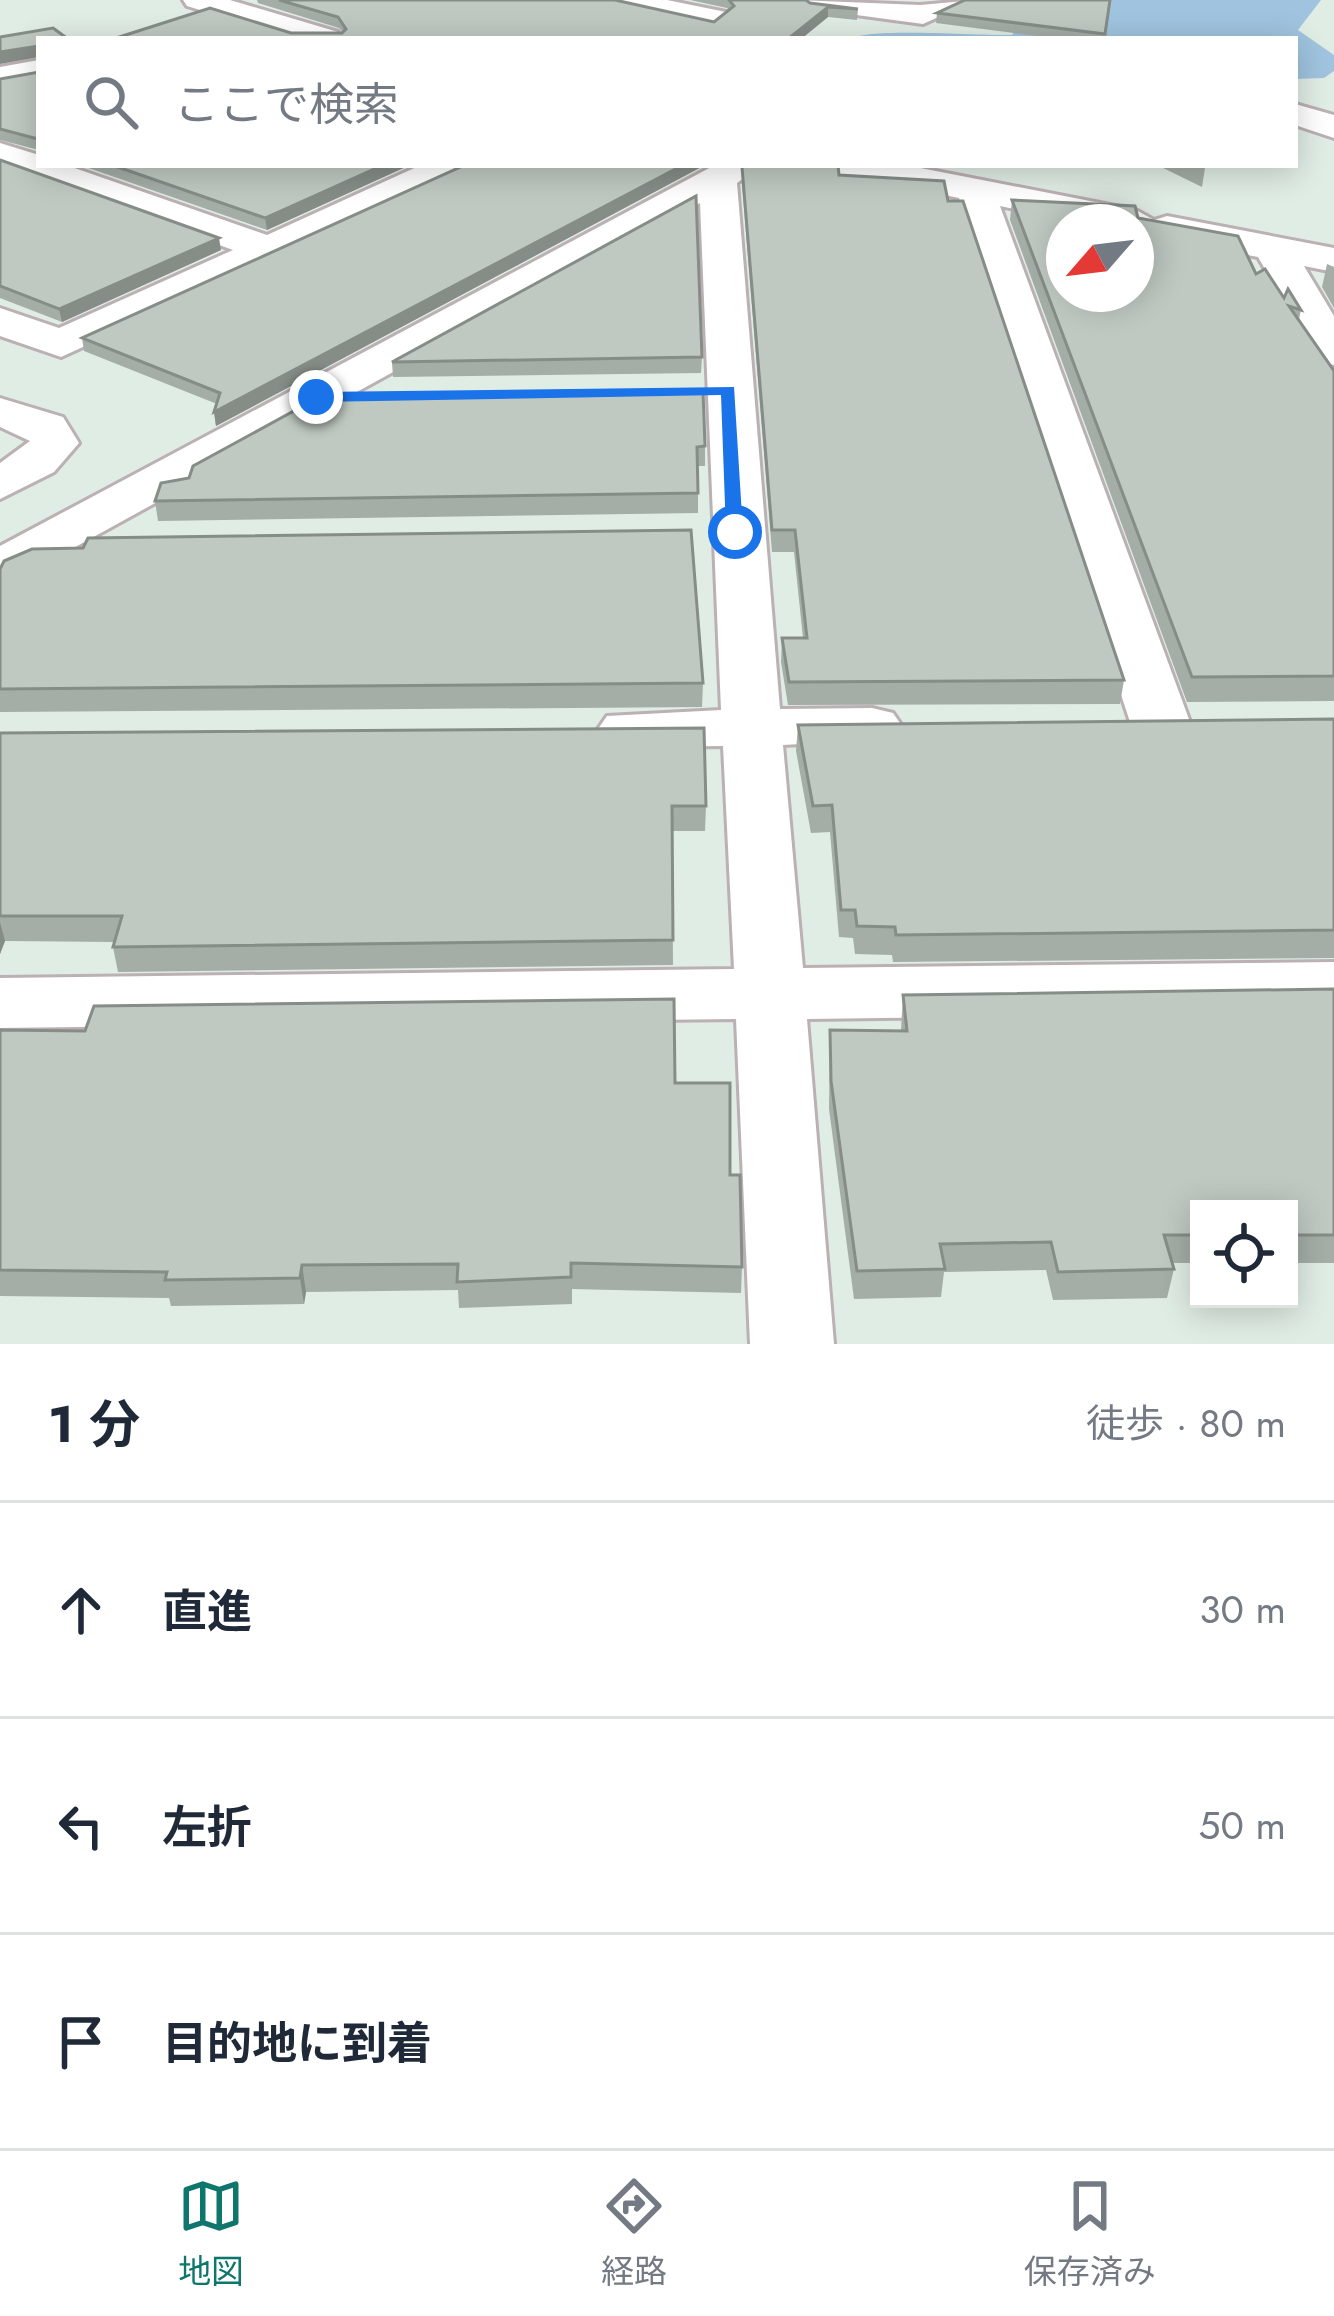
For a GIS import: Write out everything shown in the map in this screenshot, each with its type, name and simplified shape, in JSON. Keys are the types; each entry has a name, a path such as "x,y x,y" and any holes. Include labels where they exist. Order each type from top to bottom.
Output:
{"street":[{"path":"198,0 316,36"},
{"path":"622,0 715,19"},
{"path":"688,36 752,0"},
{"path":"812,0 922,15 961,0"},
{"path":"224,36 280,26"},
{"path":"0,77 36,71"},
{"path":"1298,115 1334,127"},
{"path":"0,154 36,167"},
{"path":"40,168 269,249"},
{"path":"0,321 62,344 269,249 427,168"},
{"path":"864,168 1046,204"},
{"path":"731,171 705,391 711,532 748,728 772,995 792,1344"},
{"path":"0,567 731,171"},
{"path":"975,190 1160,722"},
{"path":"1154,226 1334,260"},
{"path":"1273,249 1334,273"},
{"path":"1273,249 1334,352"},
{"path":"316,397 408,396"},
{"path":"0,412 46,427 55,443 38,461 0,484"},
{"path":"48,543 143,541"},
{"path":"1091,723 1225,723"},
{"path":"584,730 931,725"},
{"path":"0,1004 1334,987"}],"shaded area":[{"path":"1071,0 1321,0 1298,30 1334,55 1334,71 1324,78 1298,79 1298,36 859,36 1012,35 1021,20"}],"building":[{"path":"279,0 615,0 714,22 734,6 729,0 806,0 858,9 828,7 792,36 122,36 210,8 291,33 342,33 346,29 338,17"},
{"path":"965,0 1110,0 1105,34 937,13"},
{"path":"53,28 64,36 36,36 36,46 0,52 0,37"},
{"path":"36,73 36,138 0,129 0,79"},
{"path":"0,160 219,238 59,309 0,286"},
{"path":"121,168 376,168 265,218"},
{"path":"458,168 677,168 214,412 220,393 82,338"},
{"path":"742,168 838,168 839,175 944,181 948,201 963,201 1124,680 789,682 782,638 807,638 795,530 772,530"},
{"path":"696,196 702,357 392,362"},
{"path":"1012,200 1094,204 1046,204 1046,290"},
{"path":"1154,221 1238,236 1256,274 1265,269 1284,298 1288,289 1301,310 1289,306 1334,371 1334,676 1192,677 1054,312 1154,312"},
{"path":"703,390 705,446 697,447 698,493 155,501 161,483 189,478 193,466 323,395"},
{"path":"691,530 703,683 0,689 0,569 4,561 32,549 83,548 88,538"},
{"path":"1334,719 1334,930 896,935 895,927 857,926 855,910 841,910 832,805 813,806 798,725"},
{"path":"704,728 706,806 672,806 673,940 113,947 122,916 0,916 0,733"},
{"path":"1334,989 1334,1235 1298,1235 1298,1200 1190,1200 1190,1235 1164,1235 1174,1269 1058,1272 1051,1242 940,1244 945,1269 857,1271 831,1081 830,1030 907,1031 903,995"},
{"path":"674,999 675,1083 730,1083 730,1175 740,1175 742,1267 571,1263 571,1277 457,1282 458,1264 302,1265 300,1278 165,1280 167,1272 0,1270 0,1030 85,1031 94,1006"}],"route":[{"path":"316,397 728,390 735,532"}]}
